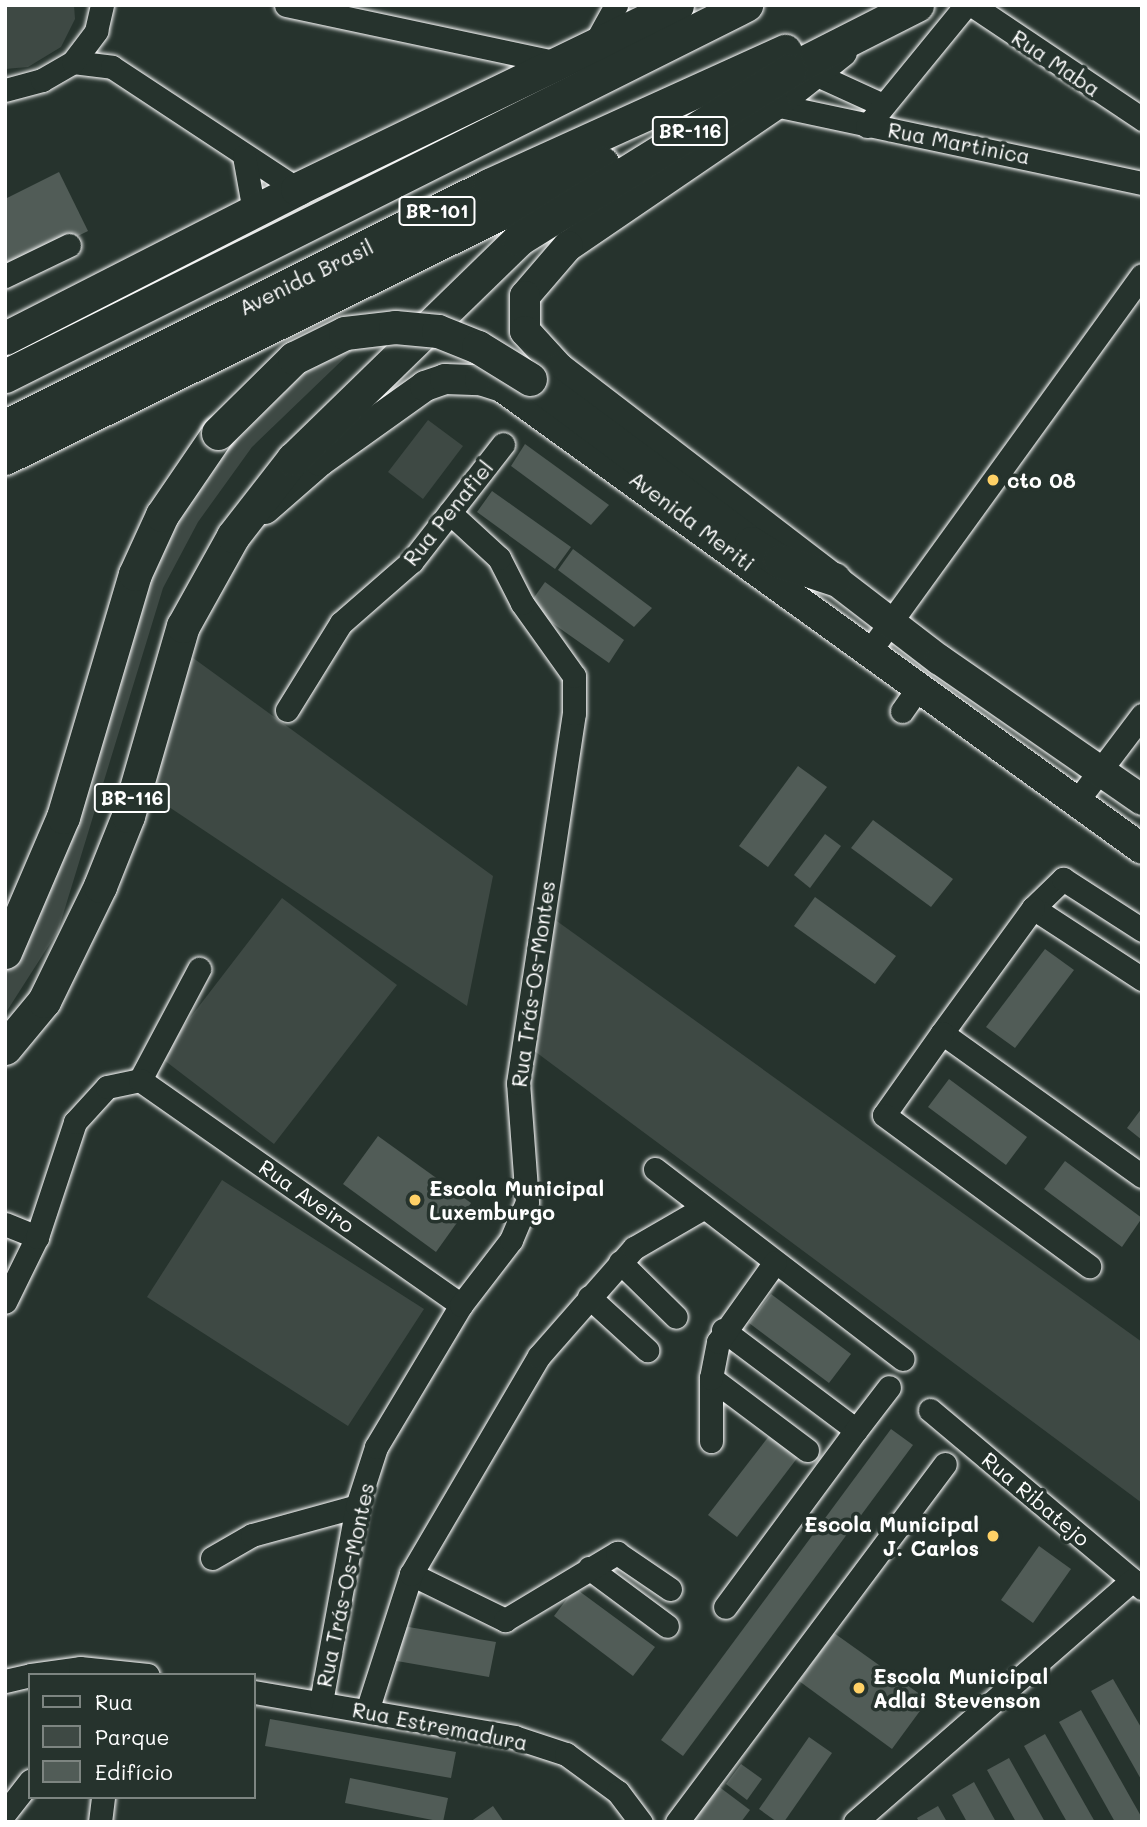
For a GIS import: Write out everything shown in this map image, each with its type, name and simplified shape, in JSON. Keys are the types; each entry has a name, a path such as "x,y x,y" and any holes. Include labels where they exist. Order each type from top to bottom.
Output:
{"highway":[{"path":"311,182 677,5"},
{"name":"BR-101","path":"5,376 746,5"},
{"name":"Avenida Brasil","path":"5,426 489,185 871,18 917,5"},
{"name":"Avenida Brasil","path":"5,458 803,72 871,18"},
{"name":"BR-101","path":"5,338 311,182 410,149 658,48"},
{"name":"BR-116","path":"5,1048 44,1001 77,939 128,816 183,626 233,536 344,404 519,239 803,72"},
{"path":"5,952 63,817 135,573 162,514 218,433 294,358 345,333 395,327 438,331 478,348 530,379 751,543 780,561 834,579"}],"main road":[{"name":"Avenida Brasil","path":"532,342 523,316 526,296 568,246 775,105 803,72"},
{"name":"Avenida Meriti","path":"532,342 940,660 1102,769 1142,800"},
{"name":"Avenida Meriti","path":"233,536 405,397 445,379 480,380 502,387 575,435 869,652 910,700 1077,802 1142,849"}],"street":[{"path":"5,90 43,80 73,62 96,31 102,5"},
{"path":"286,5 560,63"},
{"path":"593,47 616,5"},
{"path":"867,126 966,5"},
{"name":"Rua Maba","path":"972,5 1142,120"},
{"path":"96,31 112,67"},
{"path":"73,62 112,67 244,156 311,182"},
{"path":"803,72 883,105"},
{"name":"Rua Martinica","path":"775,105 1142,183"},
{"path":"244,156 254,211"},
{"path":"5,276 68,245"},
{"path":"869,652 1142,275"},
{"name":"Rua Penafiel","path":"287,710 341,623 412,561 503,444"},
{"name":"Rua Trás-Os-Montes","path":"321,1702 357,1506 394,1411 461,1305 512,1240 527,1202 518,1083 575,693 566,658 522,603 499,558 450,513"},
{"path":"1077,802 1142,715"},
{"path":"1089,1266 884,1115 1033,908 1063,879 1142,930"},
{"path":"1033,908 1142,979"},
{"path":"5,1301 37,1237 75,1122 107,1087 147,1083 200,969"},
{"path":"942,1033 1142,1176"},
{"name":"Rua Aveiro","path":"147,1083 461,1305"},
{"path":"655,1169 902,1359"},
{"path":"367,1711 411,1574 518,1389 589,1297 620,1262 654,1233 703,1208"},
{"path":"5,1224 37,1237"},
{"path":"620,1262 676,1317"},
{"path":"711,1441 711,1378 723,1330 775,1262"},
{"path":"589,1297 647,1350"},
{"path":"723,1330 856,1430"},
{"path":"711,1378 807,1450"},
{"path":"725,1606 889,1387"},
{"name":"Rua Ribatejo","path":"930,1410 1137,1584"},
{"path":"677,1822 945,1464"},
{"path":"212,1558 252,1535 357,1506"},
{"path":"411,1574 505,1620 610,1555 622,1555 670,1589"},
{"path":"589,1569 667,1626"},
{"path":"855,1822 1137,1584"},
{"path":"44,1673 80,1668 129,1673"},
{"path":"5,1681 28,1675"},
{"name":"Rua Estremadura","path":"256,1692 514,1737 566,1754 618,1792 641,1822"},
{"path":"5,1813 28,1784"},
{"path":"100,1822 103,1799"}],"green space":[{"path":"5,5 74,5 75,19 61,47 28,67 5,69"},
{"path":"358,345 252,447 198,522 163,588 58,931 5,1014 5,963 152,545 221,440 319,358"},
{"path":"428,420 463,446 423,499 388,472"},
{"path":"178,647 493,876 467,1006 142,789"},
{"path":"282,898 397,985 274,1144 160,1057"},
{"path":"547,914 1142,1342 1142,1503 529,1047"},
{"path":"222,1180 424,1309 348,1426 147,1297"}],"building":[{"path":"59,172 88,231 5,272 5,199"},
{"path":"525,444 609,505 591,525 511,466"},
{"path":"492,491 571,547 555,569 477,512"},
{"path":"573,549 652,608 634,627 558,570"},
{"path":"545,582 624,640 609,663 528,606"},
{"path":"798,766 827,787 768,867 739,846"},
{"path":"873,820 953,879 931,907 851,848"},
{"path":"825,834 841,846 810,888 794,875"},
{"path":"815,897 896,956 875,984 794,926"},
{"path":"1045,949 1074,970 1015,1048 986,1027"},
{"path":"949,1079 1027,1137 1006,1165 928,1107"},
{"path":"1142,1108 1142,1140 1127,1128"},
{"path":"378,1136 471,1203 436,1252 343,1184"},
{"path":"1065,1161 1142,1218 1122,1247 1044,1189"},
{"path":"771,1294 851,1354 829,1383 749,1323"},
{"path":"891,1429 913,1445 683,1756 661,1740"},
{"path":"769,1436 798,1457 737,1537 708,1515"},
{"path":"1039,1546 1071,1569 1033,1623 1001,1600"},
{"path":"575,1588 655,1647 633,1676 554,1616"},
{"path":"397,1625 496,1642 489,1677 391,1660"},
{"path":"834,1633 928,1700 892,1749 799,1681"},
{"path":"1113,1679 1142,1729 1142,1781 1091,1691"},
{"path":"1081,1710 1142,1822 1115,1822 1059,1722"},
{"path":"270,1719 456,1752 451,1778 265,1746"},
{"path":"1045,1734 1095,1822 1067,1822 1024,1746"},
{"path":"809,1737 832,1753 784,1822 777,1822 759,1809"},
{"path":"1009,1758 1045,1822 1016,1822 987,1770"},
{"path":"741,1764 762,1779 747,1800 726,1784"},
{"path":"350,1778 448,1798 443,1822 345,1803"},
{"path":"974,1782 996,1822 967,1822 952,1795"},
{"path":"718,1786 750,1810 741,1822 691,1822"},
{"path":"493,1806 504,1822 470,1822"},
{"path":"938,1806 947,1822 919,1822 917,1818"}],"place":[{"name":"cto 08","path":"993,480"},
{"name":"Escola Municipal Luxemburgo","path":"415,1200"},
{"name":"Escola Municipal J. Carlos","path":"993,1536"},
{"name":"Escola Municipal Adlai Stevenson","path":"859,1688"}]}
